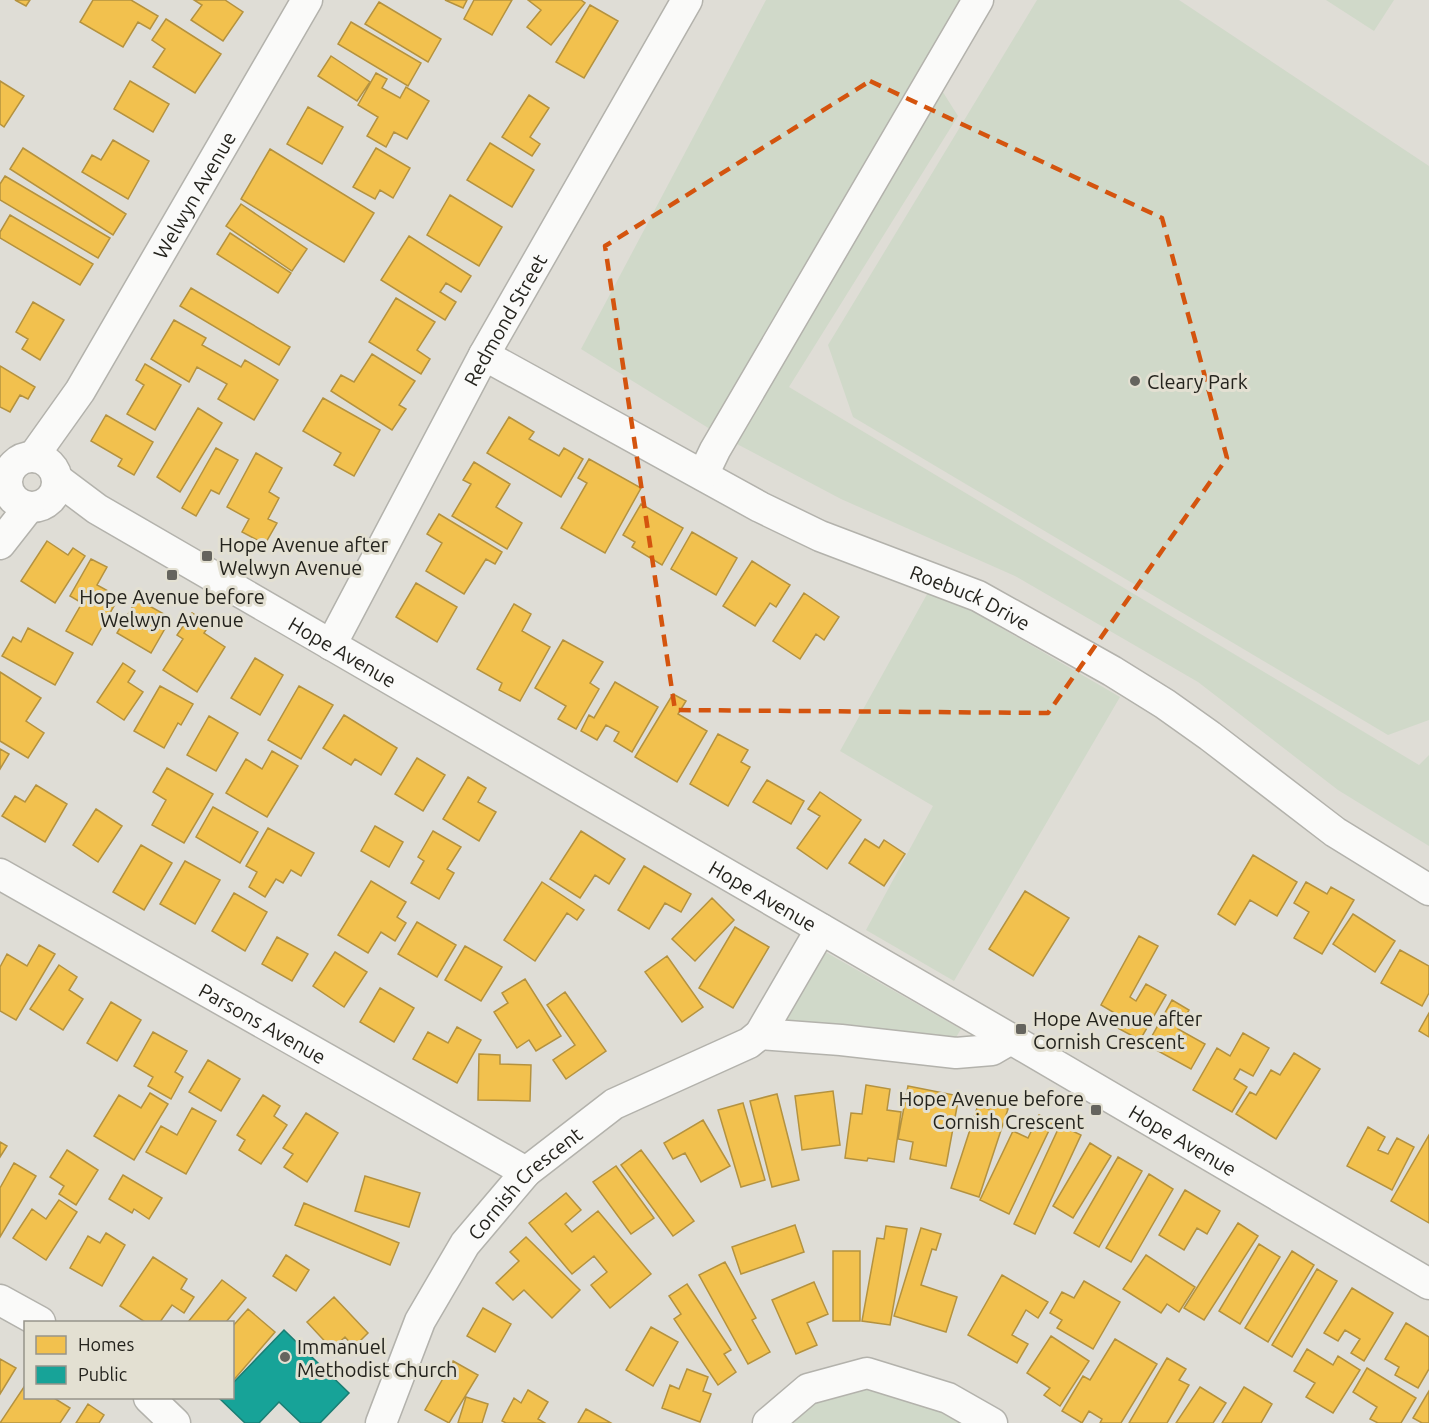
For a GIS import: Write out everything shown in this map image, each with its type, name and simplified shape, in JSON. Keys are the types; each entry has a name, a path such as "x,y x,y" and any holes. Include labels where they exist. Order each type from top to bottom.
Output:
{"street":[{"name":"Welwyn Avenue","path":"0,532 25,477 80,392 307,0"},
{"path":"703,476 715,450 978,0"},
{"name":"Redmond Street","path":"331,645 484,355 679,3"},
{"name":"Roebuck Drive","path":"484,355 760,507 820,536 978,596 1112,671 1210,736 1335,832 1429,890"},
{"name":"Welwyn Avenue","path":"0,544 25,477"},
{"name":"Hope Avenue","path":"25,477 97,509 1429,1284"},
{"name":"Parsons Avenue","path":"0,874 526,1172"},
{"name":"Cornish Crescent","path":"381,1423 420,1321 465,1244 526,1172 614,1104 749,1043 760,1034 821,929"},
{"path":"760,1034 841,1040 956,1053 992,1050 1011,1039"},
{"path":"0,1300 37,1321"},
{"path":"768,1423 808,1389 867,1373 948,1398 992,1423"},
{"path":"150,1399 175,1423"}],"highlighted area":[{"path":"870,81 1162,218 1227,458 1048,713 675,710 605,246"}],"green space":[{"path":"766,0 965,0 934,78 958,116 789,387 1419,765 1429,755 1429,846 1338,790 1198,682 1015,576 841,499 718,434 581,349"},
{"name":"Cleary Park","path":"1037,0 1179,0 1429,166 1429,720 1388,735 853,417 828,345"},
{"path":"1326,0 1394,0 1374,31"},
{"path":"931,587 1120,697 954,981 866,930 933,806 840,751"},
{"path":"820,949 961,1029 955,1039 777,1022"},
{"path":"867,1379 977,1423 777,1423 812,1393"}],"building: Homes":[{"path":"15,0 30,0 26,6"},
{"path":"93,0 131,0 158,16 150,29 138,22 123,47 80,22"},
{"path":"194,0 225,0 243,12 223,41 191,20 202,5"},
{"path":"445,0 467,0 463,8"},
{"path":"474,0 512,0 492,35 464,19"},
{"path":"528,0 581,0 585,3 551,45 527,27 541,10"},
{"path":"379,2 441,39 428,62 365,24"},
{"path":"590,5 618,21 584,78 556,62"},
{"path":"166,19 221,54 195,93 153,67 165,49 152,40"},
{"path":"351,22 421,63 408,86 338,44"},
{"path":"331,56 370,82 357,101 318,76"},
{"path":"376,73 387,79 382,88 400,98 406,87 429,101 407,139 394,132 386,147 367,136 378,117 358,105"},
{"path":"0,81 24,96 4,127 0,124"},
{"path":"130,81 169,104 153,132 114,109"},
{"path":"529,95 549,108 530,137 540,144 532,156 502,137"},
{"path":"308,107 343,127 322,164 287,144"},
{"path":"113,140 149,161 128,199 82,172 92,155 101,160"},
{"path":"490,143 534,170 512,207 467,180"},
{"path":"23,148 126,214 113,235 10,169"},
{"path":"376,148 410,168 393,198 380,190 375,199 353,187"},
{"path":"270,149 374,213 344,262 241,199"},
{"path":"5,176 110,238 98,258 0,200 0,184"},
{"path":"450,195 502,227 479,266 427,235"},
{"path":"241,204 307,249 292,271 226,226"},
{"path":"10,215 93,264 80,285 0,238 0,232"},
{"path":"230,233 291,273 278,293 217,254"},
{"path":"409,236 471,276 461,292 446,283 440,292 456,302 445,320 381,280"},
{"path":"191,288 290,347 279,365 180,306"},
{"path":"396,298 435,322 417,350 430,359 421,374 369,342"},
{"path":"33,302 64,320 40,360 22,349 28,339 16,332"},
{"path":"174,320 206,338 202,345 241,367 245,360 278,380 254,420 218,399 227,384 197,367 189,382 151,359"},
{"path":"372,354 415,381 399,405 406,409 392,430 331,391 341,375 354,382"},
{"path":"145,364 181,385 155,430 127,414 144,385 136,380"},
{"path":"0,366 35,387 28,399 20,395 10,412 0,407"},
{"path":"323,398 380,430 354,476 334,465 341,453 303,431"},
{"path":"198,408 222,423 180,492 157,477"},
{"path":"106,415 153,442 134,475 118,466 122,459 91,441"},
{"path":"509,417 534,432 529,439 559,456 564,448 583,459 561,497 487,453"},
{"path":"216,448 238,460 219,494 211,490 196,516 182,508"},
{"path":"256,453 282,468 269,492 279,498 268,519 277,523 265,544 242,532 249,519 227,507"},
{"path":"589,459 641,488 605,553 561,528 587,483 578,478"},
{"path":"474,462 510,484 496,507 522,523 507,549 452,516 471,484 463,480"},
{"path":"641,504 683,528 662,565 632,547 635,542 623,535"},
{"path":"439,514 502,552 495,564 486,559 464,594 426,571 442,543 427,534"},
{"path":"692,532 737,558 716,595 671,569"},
{"path":"47,541 68,555 73,548 85,556 55,603 21,581"},
{"path":"91,559 107,567 97,585 119,597 92,645 66,631 82,603 70,596"},
{"path":"752,561 790,585 776,607 770,603 755,626 723,606"},
{"path":"416,583 457,607 437,642 396,617"},
{"path":"804,593 839,617 824,640 816,634 800,659 773,641"},
{"path":"137,599 171,618 151,653 117,633"},
{"path":"514,604 531,614 522,631 550,647 520,701 499,690 502,683 477,669"},
{"path":"192,613 210,624 204,633 225,647 197,692 163,670 183,639 177,635"},
{"path":"28,628 73,653 55,685 2,656 13,637 21,642"},
{"path":"563,640 603,662 590,683 599,689 576,729 558,719 566,706 535,688"},
{"path":"255,658 283,675 260,715 231,698"},
{"path":"123,663 135,671 128,682 143,692 124,720 97,702"},
{"path":"0,672 41,698 26,721 44,733 28,758 0,741"},
{"path":"615,682 658,707 632,752 614,741 619,732 606,725 597,740 581,731 589,715 594,718"},
{"path":"160,686 193,704 181,725 178,723 164,748 134,731"},
{"path":"299,686 333,705 301,759 268,740"},
{"path":"673,694 686,701 678,714 707,731 677,782 635,757"},
{"path":"344,715 397,748 381,775 355,759 351,765 323,748"},
{"path":"209,716 238,733 216,771 187,755"},
{"path":"718,734 748,750 741,762 750,767 728,806 690,784"},
{"path":"0,749 9,754 0,769"},
{"path":"272,751 298,766 267,817 226,793 246,759 262,769"},
{"path":"417,758 445,775 423,811 395,794"},
{"path":"167,768 213,794 184,843 152,825 166,800 153,792"},
{"path":"468,777 486,788 478,802 496,812 479,841 443,819"},
{"path":"767,780 804,801 791,824 753,802"},
{"path":"36,785 67,804 45,842 2,816 15,796 25,802"},
{"path":"820,792 861,820 827,869 797,848 820,816 808,809"},
{"path":"213,807 258,832 240,863 196,837"},
{"path":"96,809 122,826 98,862 73,845"},
{"path":"375,826 403,842 389,867 361,851"},
{"path":"268,828 314,853 301,876 291,870 283,883 276,879 265,897 249,887 257,872 246,866"},
{"path":"433,831 461,847 447,869 454,873 439,899 411,883 424,861 418,857"},
{"path":"581,831 625,859 609,884 595,875 580,898 550,879"},
{"path":"865,839 879,848 884,840 905,854 884,886 849,863"},
{"path":"141,845 172,863 144,910 113,892"},
{"path":"1253,855 1297,882 1277,916 1250,900 1235,925 1218,914"},
{"path":"185,861 220,880 195,924 160,904"},
{"path":"644,866 691,894 681,912 665,903 649,929 618,910"},
{"path":"371,881 406,902 397,917 406,923 395,941 381,932 368,953 338,935"},
{"path":"542,882 584,910 577,920 567,913 535,961 504,940"},
{"path":"1306,882 1327,894 1331,887 1354,900 1322,954 1294,938 1309,912 1294,903"},
{"path":"1025,891 1069,918 1033,976 989,949"},
{"path":"234,893 267,912 245,951 212,931"},
{"path":"712,898 734,920 695,961 672,939"},
{"path":"1353,914 1395,941 1375,972 1333,944"},
{"path":"417,922 456,945 437,977 398,954"},
{"path":"735,927 769,947 733,1008 699,988"},
{"path":"1139,936 1158,946 1130,997 1136,1001 1146,984 1166,995 1140,1040 1112,1025 1118,1015 1101,1005"},
{"path":"277,937 308,954 292,981 262,964"},
{"path":"39,945 55,954 16,1020 0,1011 0,967 7,954 27,966"},
{"path":"465,946 502,967 481,1001 445,980"},
{"path":"1400,950 1429,966 1429,993 1422,1006 1381,983"},
{"path":"335,952 367,972 344,1007 313,986"},
{"path":"667,956 703,1007 682,1022 645,972"},
{"path":"59,965 77,977 69,990 83,999 63,1030 30,1009"},
{"path":"525,979 561,1036 536,1051 529,1040 517,1048 494,1012 508,1003 502,993"},
{"path":"380,988 414,1008 394,1042 360,1022"},
{"path":"565,992 606,1051 566,1079 553,1060 575,1045 547,1005"},
{"path":"1172,1000 1189,1010 1178,1029 1205,1044 1191,1069 1147,1045"},
{"path":"111,1002 141,1020 117,1061 87,1043"},
{"path":"1429,1013 1429,1037 1419,1031"},
{"path":"457,1027 481,1040 457,1083 413,1059 428,1032 448,1043"},
{"path":"153,1032 187,1051 175,1072 183,1077 171,1099 148,1086 153,1077 134,1066"},
{"path":"1243,1033 1269,1048 1253,1076 1240,1069 1234,1079 1247,1087 1232,1112 1193,1090 1217,1048 1230,1056"},
{"path":"1294,1053 1320,1069 1276,1139 1236,1114 1250,1092 1256,1095 1271,1070 1280,1075"},
{"path":"479,1054 500,1055 500,1064 531,1065 530,1101 478,1100"},
{"path":"208,1060 240,1079 221,1111 189,1092"},
{"path":"866,1085 890,1089 887,1110 901,1112 894,1162 868,1158 867,1161 845,1158 851,1113 862,1114"},
{"path":"908,1086 959,1096 946,1166 910,1159 913,1142 898,1139"},
{"path":"833,1091 840,1145 802,1150 795,1096"},
{"path":"150,1093 168,1104 134,1160 94,1136 119,1095 141,1108"},
{"path":"777,1094 799,1180 772,1187 750,1101"},
{"path":"263,1095 280,1106 274,1116 287,1125 261,1164 239,1150 245,1140 237,1135"},
{"path":"743,1103 765,1180 741,1187 718,1110"},
{"path":"991,1104 1008,1109 979,1197 951,1188 978,1105 989,1109"},
{"path":"192,1108 216,1121 186,1174 146,1152 161,1126 177,1135"},
{"path":"306,1113 338,1133 307,1182 284,1167 293,1154 283,1148"},
{"path":"1039,1115 1053,1122 1009,1214 980,1200 1013,1131 1028,1138"},
{"path":"703,1120 730,1166 701,1182 685,1153 673,1159 664,1143"},
{"path":"1060,1125 1081,1135 1035,1234 1014,1224"},
{"path":"1368,1127 1385,1137 1378,1150 1388,1154 1397,1138 1414,1147 1392,1190 1347,1166"},
{"path":"1429,1135 1429,1223 1391,1201"},
{"path":"0,1142 7,1146 0,1157"},
{"path":"1090,1143 1111,1156 1073,1218 1053,1206"},
{"path":"67,1150 98,1170 76,1205 59,1194 64,1186 50,1177"},
{"path":"641,1150 694,1221 673,1236 621,1165"},
{"path":"1118,1157 1142,1171 1099,1247 1074,1233"},
{"path":"14,1163 36,1176 0,1237 0,1188"},
{"path":"616,1166 654,1218 631,1234 593,1182"},
{"path":"1149,1174 1173,1189 1131,1262 1106,1248"},
{"path":"123,1175 162,1198 149,1219 134,1209 132,1213 109,1199"},
{"path":"365,1176 420,1193 409,1227 355,1211"},
{"path":"1185,1190 1220,1211 1207,1234 1197,1228 1184,1250 1159,1235"},
{"path":"566,1193 581,1210 565,1224 572,1232 598,1211 651,1274 610,1308 591,1285 607,1272 594,1256 572,1274 529,1223"},
{"path":"59,1200 77,1212 46,1260 13,1238 32,1209 46,1219"},
{"path":"304,1203 399,1243 390,1265 295,1225"},
{"path":"1238,1223 1258,1236 1204,1320 1184,1308"},
{"path":"795,1225 804,1252 741,1274 732,1247"},
{"path":"886,1226 907,1229 890,1325 862,1321 877,1238 884,1239"},
{"path":"921,1228 941,1234 936,1250 932,1249 921,1285 957,1297 946,1332 894,1316"},
{"path":"106,1233 125,1245 102,1286 70,1268 88,1236 100,1243"},
{"path":"526,1237 580,1290 552,1318 524,1290 513,1300 496,1283 519,1261 510,1252"},
{"path":"1259,1244 1280,1257 1240,1324 1219,1311"},
{"path":"833,1251 860,1251 860,1321 833,1321"},
{"path":"1292,1251 1314,1265 1268,1342 1245,1328"},
{"path":"286,1255 309,1270 296,1291 273,1276"},
{"path":"1146,1255 1195,1287 1179,1312 1167,1304 1161,1313 1123,1289"},
{"path":"153,1257 187,1279 181,1289 194,1297 184,1313 172,1305 161,1321 143,1321 120,1306"},
{"path":"725,1262 756,1318 752,1320 770,1352 748,1364 699,1275"},
{"path":"1317,1269 1337,1281 1292,1357 1272,1345"},
{"path":"1002,1275 1048,1302 1038,1318 1026,1310 1012,1335 1028,1344 1017,1363 968,1335"},
{"path":"222,1280 246,1298 227,1321 189,1321"},
{"path":"1084,1281 1120,1302 1093,1349 1057,1328 1062,1320 1050,1313 1062,1292 1074,1298"},
{"path":"814,1282 828,1314 807,1323 817,1345 796,1354 772,1300"},
{"path":"687,1284 731,1350 724,1354 736,1372 718,1385 674,1319 681,1314 669,1296"},
{"path":"1352,1288 1393,1313 1364,1361 1351,1353 1360,1339 1345,1330 1338,1341 1324,1333"},
{"path":"334,1297 368,1333 354,1347 345,1337 332,1349 307,1322"},
{"path":"483,1308 511,1324 495,1352 467,1336"},
{"path":"248,1309 275,1332 234,1380 234,1325"},
{"path":"1406,1323 1429,1337 1429,1369 1418,1388 1395,1375 1399,1367 1385,1359"},
{"path":"651,1327 678,1342 653,1386 626,1370"},
{"path":"1051,1336 1089,1361 1060,1406 1044,1395 1050,1388 1027,1373"},
{"path":"1115,1339 1157,1364 1121,1423 1100,1423 1102,1419 1089,1411 1082,1423 1062,1411 1083,1376 1090,1380"},
{"path":"1307,1349 1333,1365 1338,1356 1360,1370 1333,1413 1306,1397 1315,1383 1294,1371"},
{"path":"1167,1358 1186,1369 1179,1380 1189,1385 1167,1423 1129,1423"},
{"path":"0,1359 16,1368 0,1394"},
{"path":"453,1361 478,1375 449,1423 425,1410"},
{"path":"1367,1368 1416,1398 1401,1423 1378,1423 1370,1419 1377,1407 1353,1392"},
{"path":"687,1369 708,1377 703,1391 711,1394 700,1422 662,1408 670,1385 679,1389"},
{"path":"24,1387 24,1399 56,1399 70,1408 60,1423 0,1423"},
{"path":"1200,1387 1226,1403 1213,1423 1176,1423"},
{"path":"1244,1387 1272,1404 1261,1423 1222,1423"},
{"path":"528,1390 548,1402 538,1419 545,1423 506,1423 502,1421 514,1398 521,1403"},
{"path":"1429,1391 1429,1423 1422,1423 1413,1418"},
{"path":"466,1397 488,1404 482,1423 458,1423"},
{"path":"88,1404 104,1415 99,1423 76,1423"},
{"path":"586,1409 611,1423 578,1423"}],"building: Public":[{"name":"Immanuel Methodist Church","path":"284,1330 349,1393 320,1423 301,1423 279,1402 259,1423 245,1423 220,1399 234,1399 234,1382"}],"place":[{"name":"Cleary Park","path":"1135,381"},
{"name":"Hope Avenue after Welwyn Avenue","path":"207,556"},
{"name":"Hope Avenue before Welwyn Avenue","path":"172,575"},
{"name":"Hope Avenue after Cornish Crescent","path":"1021,1029"},
{"name":"Hope Avenue before Cornish Crescent","path":"1096,1110"},
{"name":"Immanuel Methodist Church","path":"285,1357"}]}
